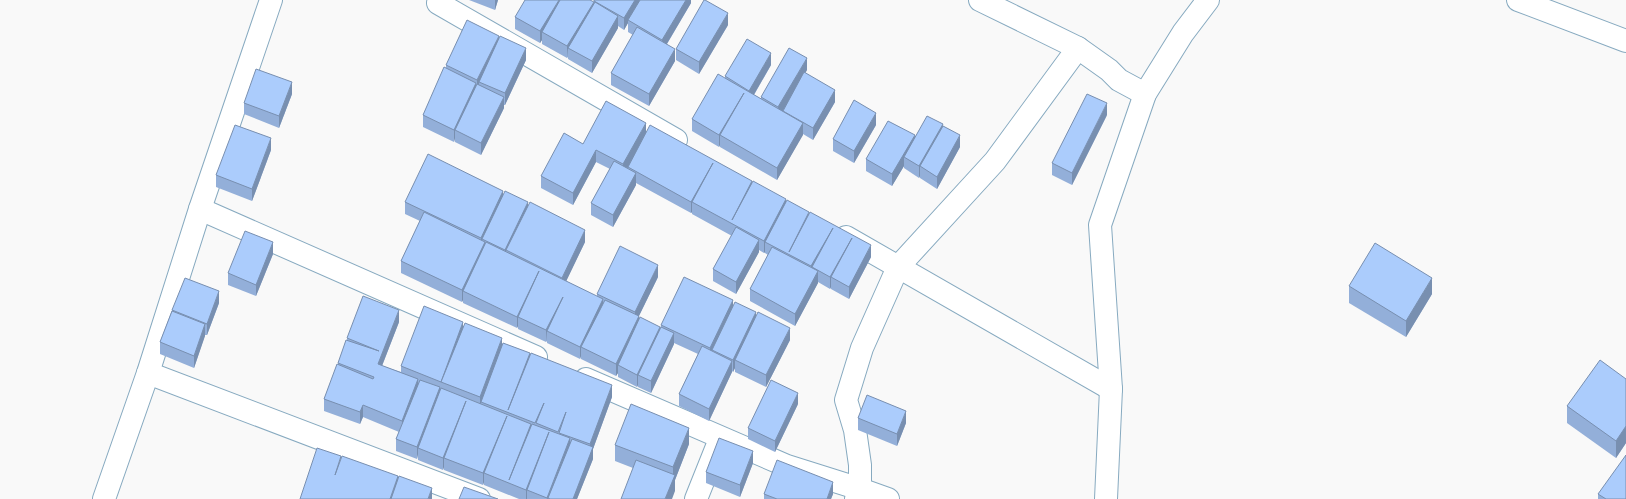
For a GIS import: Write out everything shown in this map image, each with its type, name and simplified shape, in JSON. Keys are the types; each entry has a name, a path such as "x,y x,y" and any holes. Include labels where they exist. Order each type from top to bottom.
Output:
{"street":[{"path":"104,499 148,373 200,210 272,0"},
{"path":"980,0 1078,48 1109,70 1119,80 1145,94"},
{"path":"1106,499 1111,388 1100,225 1145,94 1183,33 1208,0"},
{"path":"1518,0 1626,41"},
{"path":"438,3 692,149"},
{"path":"858,494 860,465 855,430 846,400 862,348 898,267 995,161 1078,48"},
{"path":"200,210 720,438 858,494 888,499"},
{"path":"829,228 1111,388"},
{"path":"148,373 479,499"},
{"path":"696,499 720,438"}],"building":[{"path":"525,0 559,0 540,31 515,17"},
{"path":"560,0 590,0 594,2 567,46 542,32"},
{"path":"594,0 635,0 624,18"},
{"path":"640,0 686,0 662,40 628,20"},
{"path":"704,0 728,13 699,62 676,49"},
{"path":"595,2 618,16 592,61 568,48"},
{"path":"467,20 499,36 477,80 446,65"},
{"path":"637,27 675,49 649,94 611,73"},
{"path":"500,36 526,48 505,93 479,82"},
{"path":"747,39 771,53 749,91 725,76"},
{"path":"789,48 807,58 778,107 761,97"},
{"path":"444,67 476,83 454,130 423,115"},
{"path":"256,69 292,82 279,116 244,103"},
{"path":"804,72 835,90 813,128 783,111"},
{"path":"718,74 803,123 777,168 720,135 744,93 719,135 692,119"},
{"path":"477,84 504,97 481,143 455,130"},
{"path":"1087,94 1107,103 1072,173 1052,163"},
{"path":"854,100 876,113 854,151 833,139"},
{"path":"606,101 646,123 623,164 596,150 573,193 541,176 564,133 583,144"},
{"path":"927,116 943,124 919,166 904,157"},
{"path":"888,121 915,135 892,174 866,159"},
{"path":"235,125 271,138 252,189 216,175"},
{"path":"650,125 752,181 732,220 753,181 786,199 764,241 692,202 713,163 691,202 628,167"},
{"path":"943,126 960,135 937,177 920,166"},
{"path":"428,154 503,191 481,238 405,202"},
{"path":"614,161 636,173 613,215 591,203"},
{"path":"505,191 528,202 505,250 482,239"},
{"path":"787,200 809,212 789,252 810,212 871,245 849,287 831,277 852,238 830,277 812,267 833,228 811,266 765,242"},
{"path":"530,202 585,230 562,278 506,250"},
{"path":"424,212 485,242 462,290 401,261"},
{"path":"736,227 759,240 736,282 713,269"},
{"path":"245,231 273,242 256,285 228,273"},
{"path":"486,242 603,299 580,347 547,331 563,297 546,330 518,317 539,271 517,317 463,291"},
{"path":"1375,243 1432,278 1406,321 1349,286"},
{"path":"620,246 658,265 635,312 597,294"},
{"path":"772,247 818,271 795,314 750,289"},
{"path":"684,277 733,300 710,348 661,325"},
{"path":"185,278 219,291 207,324 172,310"},
{"path":"363,296 399,310 378,364 418,379 402,421 363,405 360,412 324,399 337,364 373,379 374,377 338,363 346,340 379,351 347,338"},
{"path":"605,300 639,316 616,364 581,347"},
{"path":"735,302 756,312 733,360 712,350"},
{"path":"424,306 463,322 441,382 401,366"},
{"path":"172,311 205,324 194,356 160,342"},
{"path":"758,312 790,328 766,375 735,360"},
{"path":"640,317 660,327 637,375 618,365"},
{"path":"465,323 502,338 480,397 441,382"},
{"path":"661,327 674,333 651,381 638,375"},
{"path":"503,343 530,353 508,410 531,353 612,385 590,444 559,433 566,412 558,432 536,423 544,403 535,423 481,402"},
{"path":"702,346 732,361 709,409 679,394"},
{"path":"1600,360 1626,379 1626,426 1616,441 1567,406"},
{"path":"420,380 440,387 417,447 396,439"},
{"path":"771,380 798,393 775,441 748,428"},
{"path":"441,388 531,424 509,480 532,424 570,438 547,498 527,490 549,432 526,490 484,473 507,416 483,473 444,458 466,401 443,458 418,448"},
{"path":"867,395 906,411 897,434 858,418"},
{"path":"631,404 689,428 673,467 615,445"},
{"path":"719,438 753,451 740,485 706,472"},
{"path":"572,439 593,447 573,499 550,499 548,498"},
{"path":"317,448 341,456 335,475 342,456 398,476 390,499 300,499"},
{"path":"1626,455 1626,499 1606,499 1598,494"},
{"path":"636,460 675,475 665,499 621,499"},
{"path":"777,460 833,482 827,499 777,499 764,494"},
{"path":"399,476 432,488 428,499 391,499"},
{"path":"464,487 498,499 459,499"}]}
